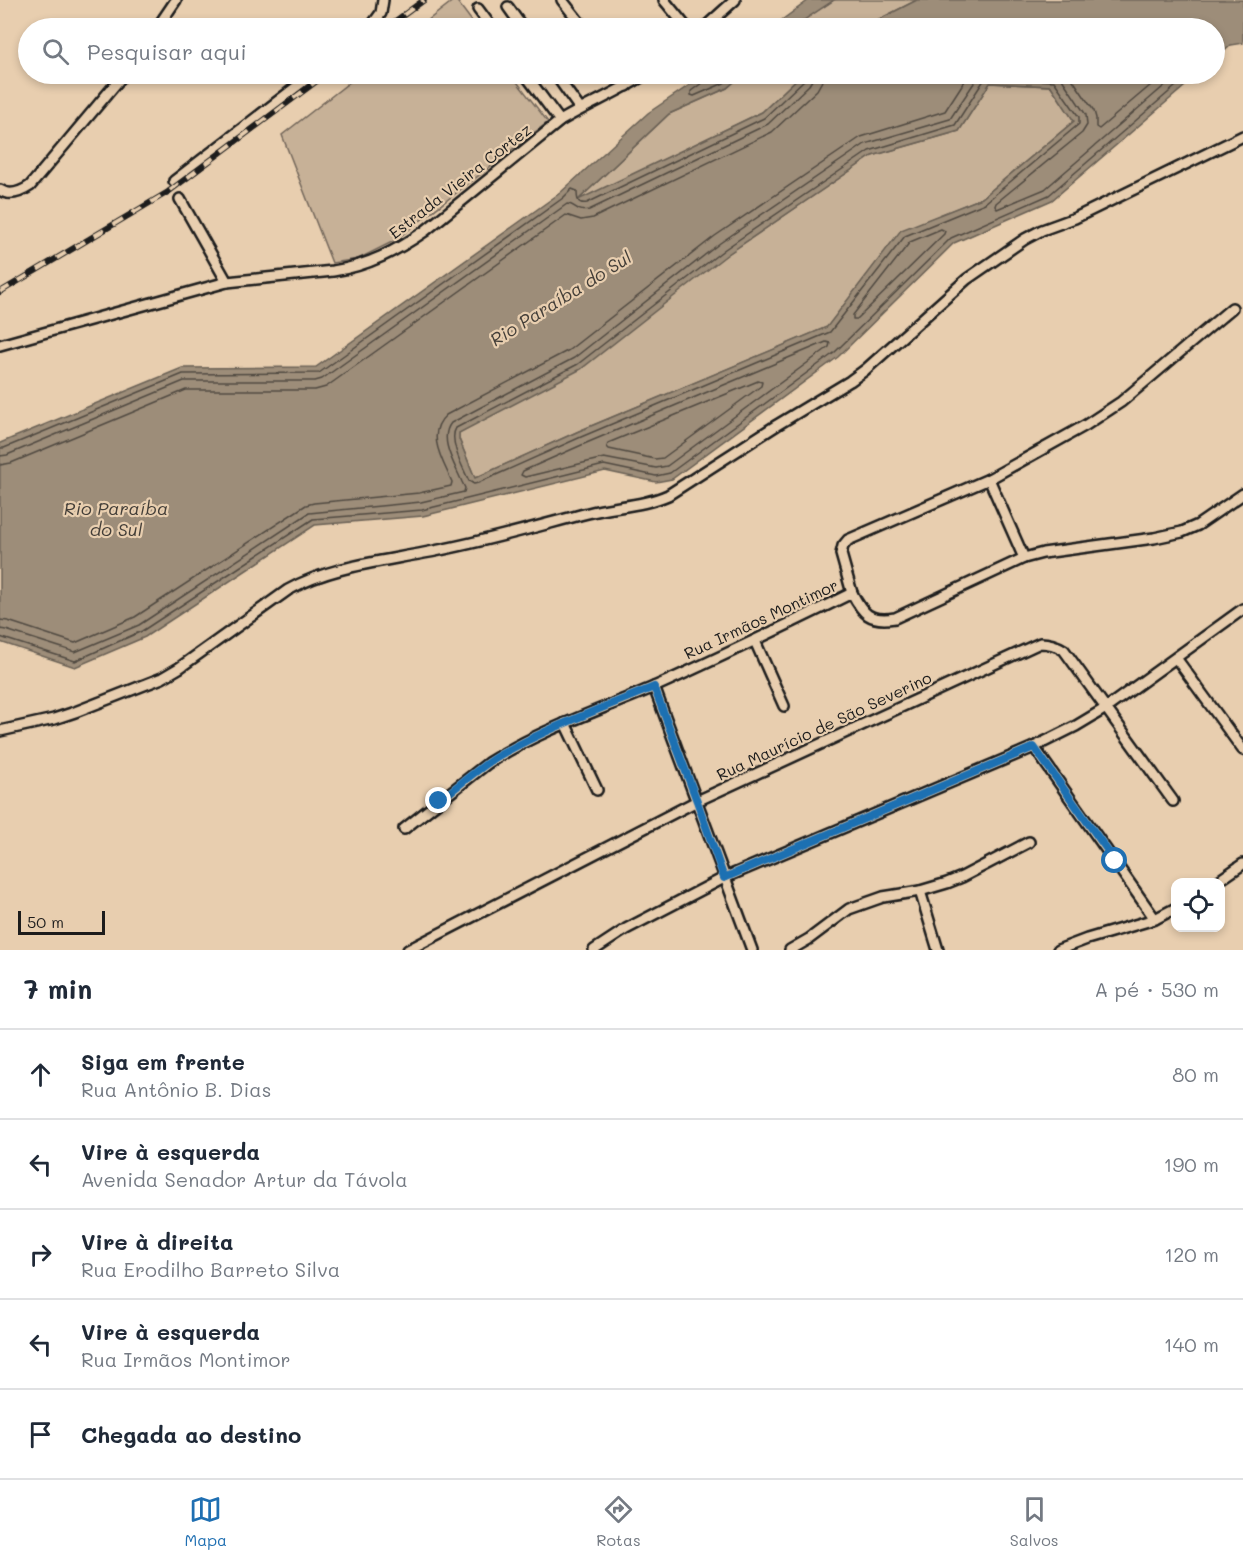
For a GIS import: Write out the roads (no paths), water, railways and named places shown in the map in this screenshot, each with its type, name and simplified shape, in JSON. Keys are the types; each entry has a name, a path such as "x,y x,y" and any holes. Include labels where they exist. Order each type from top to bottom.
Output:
{"street":[{"path":"164,18 176,0"},
{"path":"377,18 381,13 382,0"},
{"path":"562,0 576,18"},
{"path":"664,0 679,18"},
{"path":"715,18 735,0"},
{"path":"508,7 516,18"},
{"path":"478,9 485,18"},
{"path":"0,190 21,192 30,186 116,84"},
{"path":"174,181 300,84"},
{"path":"532,84 560,121"},
{"path":"562,84 580,109"},
{"name":"Estrada Vieira Cortez","path":"0,345 227,282 333,272 350,269 385,255 425,231 560,121 630,84"},
{"path":"0,731 54,719 162,678 304,581 363,565 475,544 596,512 650,502 668,495 850,381 967,279 1025,239 1075,218 1243,136"},
{"path":"180,199 227,282"},
{"path":"852,593 842,554 844,544 855,536 989,479 1058,441 1121,402 1232,308"},
{"path":"989,479 1024,558"},
{"name":"Rua Irmãos Montimor","path":"404,829 488,763 505,753 565,723 654,687 755,641 852,593 861,610 871,617 895,618 1024,558 1182,532 1198,525 1243,494"},
{"path":"594,950 626,929 724,878 1034,747 1076,726 1106,708 1243,609"},
{"path":"755,641 784,706"},
{"name":"Rua Maurício de São Severino","path":"408,950 697,801 1040,643 1056,645 1064,650 1173,801"},
{"path":"1176,658 1243,750"},
{"path":"654,687 752,950"},
{"path":"565,723 597,790"},
{"path":"1034,747 1155,919"},
{"path":"790,950 809,939 849,909 883,897 920,891 962,877 1029,842"},
{"path":"1224,878 1243,864"},
{"path":"920,891 938,950"},
{"path":"1058,950 1155,919 1171,911"}],"water":[{"path":"809,0 834,0 807,18 785,18"},
{"path":"917,0 1243,0 1243,43 1231,45 1225,51 1225,18 882,18"},
{"name":"Rio Paraíba do Sul","path":"691,84 732,84 669,114 578,200 762,112 791,84 989,84 959,131 872,156 728,254 581,369 459,433 459,439 475,478 579,431 827,327 901,230 982,198 1074,121 1051,86 1010,84 1187,84 1052,200 954,243 838,357 672,479 656,482 605,471 423,516 315,525 145,637 75,667 0,642 0,443 182,368 316,367 560,193 648,113"}],"railway":[{"path":"400,18 424,0"},
{"path":"0,292 168,192 313,84"}]}
